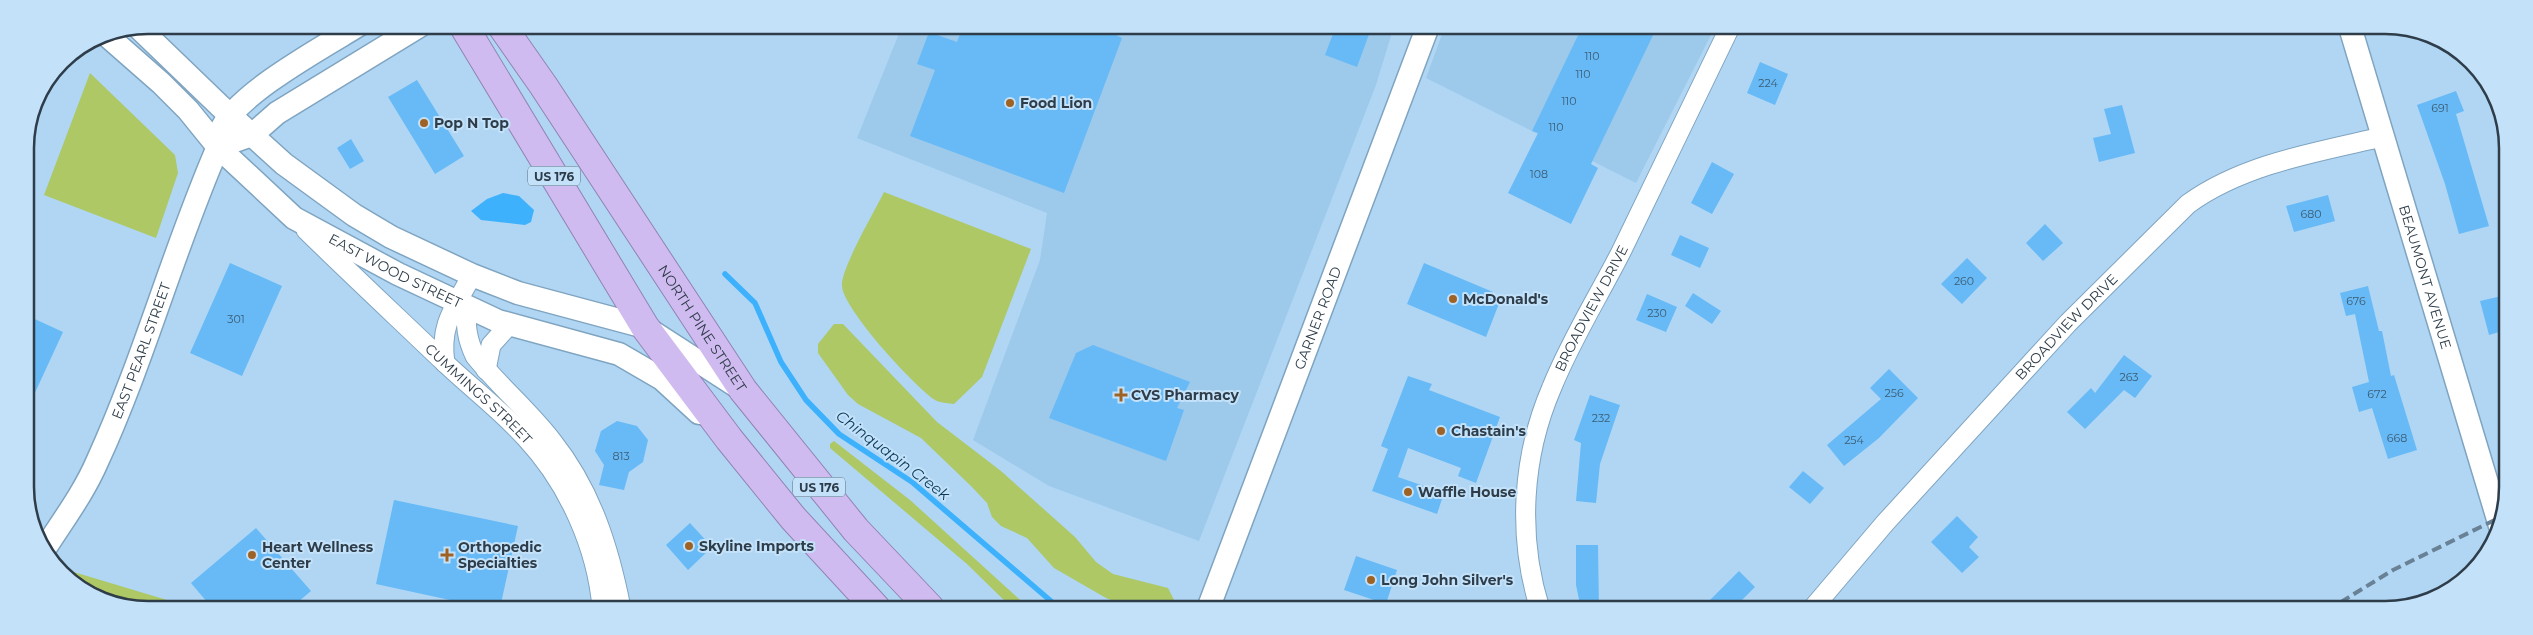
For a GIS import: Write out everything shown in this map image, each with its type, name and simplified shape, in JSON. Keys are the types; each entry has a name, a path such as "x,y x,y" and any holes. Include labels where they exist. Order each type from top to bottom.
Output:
{"highway":[{"name":"US 176","path":"468,34 645,328 728,439 793,518 870,601"},
{"name":"NORTH PINE STREET","path":"507,34 548,92 743,390 844,517 923,601"}],"street":[{"name":"EAST WOOD STREET","path":"145,34 252,135 311,185 354,215 391,237 472,275 518,293 645,328 743,390"},
{"name":"EAST PEARL STREET","path":"49,543 77,500 97,463 218,147 220,131 244,102 275,77 344,34"},
{"path":"218,147 252,135 277,113 406,34"},
{"name":"GARNER ROAD","path":"1211,601 1425,34"},
{"name":"BROADVIEW DRIVE","path":"1538,601 1530,570 1526,532 1526,495 1530,458 1539,421 1552,386 1621,251 1727,34"},
{"name":"BEAUMONT AVENUE","path":"2352,34 2496,513"},
{"name":"EAST WOOD STREET","path":"111,40 174,97 218,147 294,218 398,274 509,325 594,346 641,365 662,379 728,439"},
{"name":"BROADVIEW DRIVE","path":"1819,601 1885,523 2061,330 2188,204 2204,192 2242,174 2382,137"},
{"name":"CUMMINGS STREET","path":"294,218 445,363 510,422 550,467 568,497 583,529 593,558 601,601"},
{"path":"362,284 398,274"},
{"path":"445,363 442,347 444,330 449,315 462,304 472,275"},
{"name":"CUMMINGS STREET","path":"462,304 468,340 475,356 552,440 572,468 602,531 614,570 620,601"},
{"path":"486,370 492,344 509,325"}],"shaded area":[{"path":"899,34 1392,34 1376,85 1199,541 1049,486 973,440 1040,260 1047,213 857,138"},
{"path":"1442,34 1711,34 1636,183 1426,78"}],"green space":[{"path":"90,73 175,155 178,173 156,238 44,195"},
{"path":"884,192 1031,249 982,377 954,404 935,400 912,380 866,328 845,297 842,286 847,267 859,239"},
{"path":"834,324 843,324 937,422 1001,471 1075,537 1096,562 1113,574 1168,588 1174,601 1113,601 1054,568 1027,538 1001,526 992,517 987,503 921,438 858,404 848,395 818,353 818,344"},
{"path":"834,441 910,500 1021,601 1005,601 967,564 830,448 830,444"},
{"path":"70,571 167,600 140,601 104,593 90,586"}],"water":[{"path":"503,193 519,196 534,210 531,222 525,225 481,220 471,211 487,199"}],"building":[{"name":"Food Lion","path":"928,34 935,34 957,42 960,34 1116,34 1122,38 1064,193 910,136 935,70 917,64"},
{"path":"1333,34 1369,34 1357,67 1325,55"},
{"path":"1579,34 1654,34 1591,164 1598,168 1571,224 1508,193 1538,133 1532,131"},
{"path":"1760,62 1788,74 1775,105 1747,93"},
{"name":"Pop N Top","path":"417,80 464,156 435,174 388,97"},
{"path":"2456,91 2464,111 2456,114 2489,226 2459,234 2445,184 2417,105"},
{"path":"2122,105 2135,153 2099,162 2093,138 2111,134 2104,109"},
{"path":"351,139 364,161 350,169 337,148"},
{"path":"1712,162 1734,174 1712,214 1691,203"},
{"path":"2328,195 2335,221 2294,232 2286,206"},
{"path":"2045,224 2063,243 2043,261 2026,243"},
{"path":"1680,235 1709,248 1700,268 1671,255"},
{"path":"1967,258 1987,278 1962,304 1941,284"},
{"path":"230,263 282,286 242,376 190,353"},
{"name":"McDonald's","path":"1424,263 1493,292 1491,297 1500,301 1486,337 1407,304"},
{"path":"2368,286 2379,331 2382,331 2391,376 2394,375 2417,450 2388,459 2372,408 2359,412 2352,387 2369,382 2355,314 2346,316 2340,293"},
{"path":"1693,293 1721,311 1712,324 1685,306"},
{"path":"1647,294 1677,307 1666,332 1636,320"},
{"path":"2499,297 2499,332 2489,335 2480,301"},
{"path":"34,319 63,332 34,395"},
{"name":"CVS Pharmacy","path":"1093,345 1190,382 1177,408 1184,410 1166,461 1049,418 1076,353"},
{"path":"2124,355 2152,376 2135,398 2124,390 2085,429 2067,412 2091,388 2095,393"},
{"path":"1889,369 1918,398 1879,438 1844,466 1827,445 1881,399 1870,388"},
{"name":"Chastain's","path":"1408,376 1432,384 1429,390 1500,417 1476,483 1458,476 1461,468 1408,448 1398,477 1444,493 1437,514 1372,491 1388,449 1381,446"},
{"path":"1590,395 1620,405 1600,464 1596,503 1576,501 1581,443 1574,440"},
{"path":"617,421 637,426 648,440 643,462 629,472 624,490 599,485 604,465 595,451 601,431"},
{"path":"1803,471 1824,488 1810,504 1789,487"},
{"name":"Orthopedic Specialties","path":"394,500 518,526 502,601 455,601 376,584"},
{"path":"1957,516 1978,537 1969,547 1979,557 1962,573 1931,542"},
{"name":"Skyline Imports","path":"690,523 712,547 688,570 666,545"},
{"name":"Heart Wellness Center","path":"256,528 311,591 299,601 206,601 191,583"},
{"path":"1576,545 1598,545 1599,601 1579,601 1576,585"},
{"name":"Long John Silver's","path":"1356,556 1397,570 1387,601 1377,601 1344,590"},
{"path":"1739,571 1755,587 1741,601 1709,601"}],"waterway":[{"name":"Chinquapin Creek","path":"725,274 755,303 781,362 806,400 839,434 912,482 1051,601"}],"railway":[{"path":"2343,601 2393,570 2494,520"}],"place":[{"name":"Food Lion","path":"1010,103"},
{"name":"Pop N Top","path":"424,123"},
{"name":"McDonald's","path":"1453,299"},
{"name":"CVS Pharmacy","path":"1121,395"},
{"name":"Chastain's","path":"1441,431"},
{"name":"Waffle House","path":"1408,492"},
{"name":"Skyline Imports","path":"689,546"},
{"name":"Heart Wellness Center","path":"252,555"},
{"name":"Orthopedic Specialties","path":"447,555"},
{"name":"Long John Silver's","path":"1371,580"}]}
